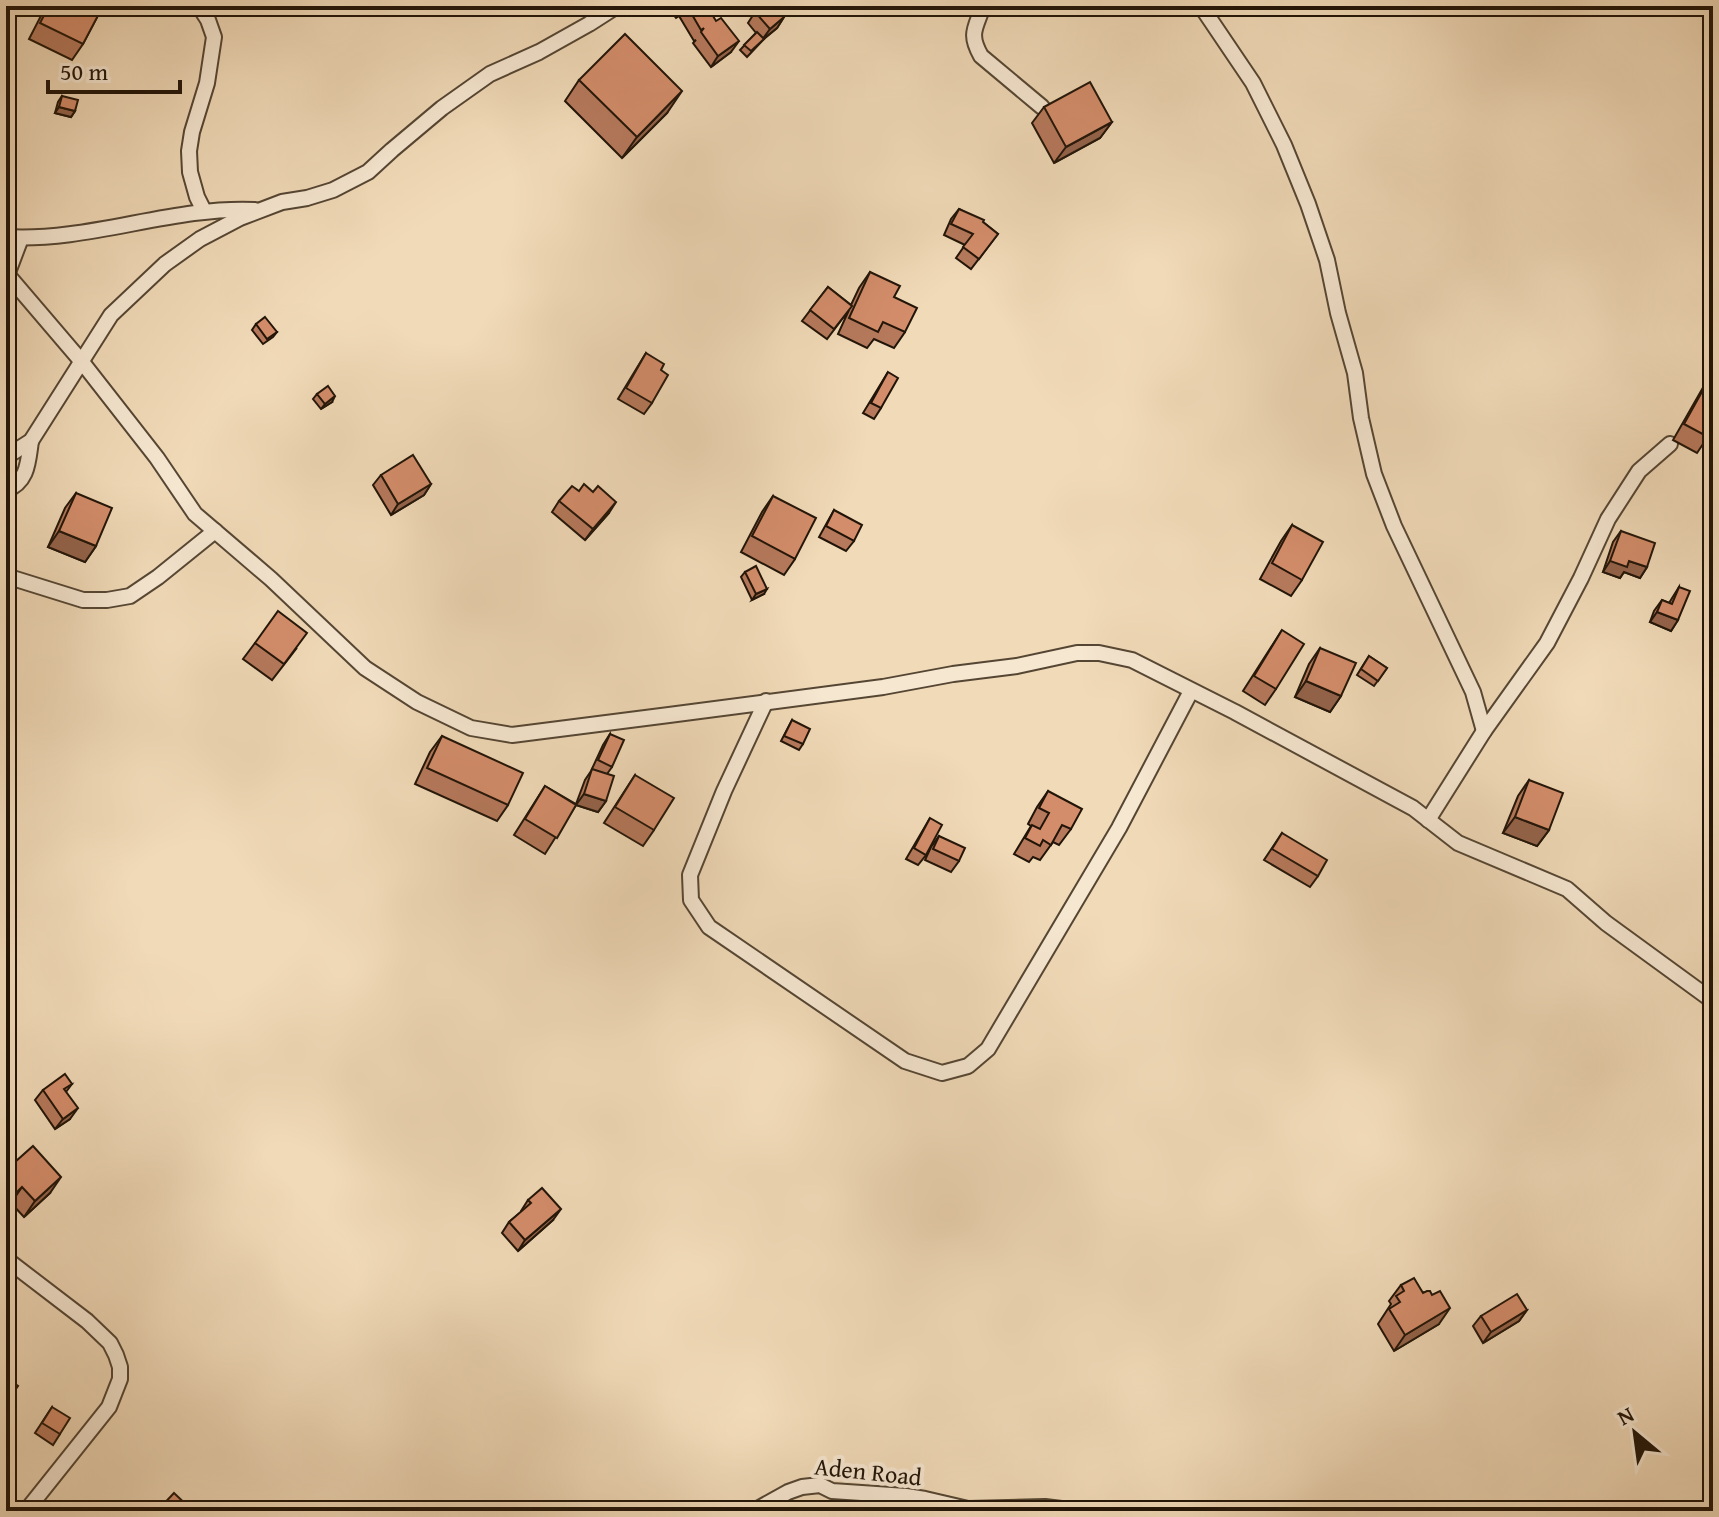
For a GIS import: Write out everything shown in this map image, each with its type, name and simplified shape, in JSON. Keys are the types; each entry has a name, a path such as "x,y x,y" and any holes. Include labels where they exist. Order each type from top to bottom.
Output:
{"street":[{"path":"199,6 214,37 207,83 189,151 190,172 204,211"},
{"path":"6,490 16,486 25,475 31,441 111,315 165,264 200,239 240,218 282,202 333,190 368,172 442,108 490,74 539,52 617,6"},
{"path":"983,6 974,28 975,46 981,56 1042,107"},
{"path":"1201,6 1253,83 1284,145 1308,204 1327,260 1355,373 1361,418 1374,474 1394,526 1464,670 1484,731"},
{"path":"261,210 204,211 116,227 13,237 7,274 82,362 157,458 195,514 271,579 365,668 417,702 471,728 512,735 836,693 1017,666 1077,653 1099,653 1132,660 1413,808 1458,843 1567,889 1606,923 1713,1001"},
{"path":"6,457 31,441"},
{"path":"1428,820 1484,731 1547,643 1608,519 1639,471 1670,444"},
{"path":"6,576 83,600 130,596 215,531"},
{"path":"766,701 724,791 690,875 691,900 709,927 905,1061 942,1073 968,1066 988,1049 1119,828 1191,691"},
{"path":"6,1259 87,1321 110,1343 120,1367 120,1379 109,1407 26,1511"},
{"name":"Aden Road","path":"754,1511 788,1492 820,1485 832,1491 906,1496 968,1509 1045,1507 1078,1511"}],"building":[{"path":"49,6 103,6 83,44 40,23"},
{"path":"687,6 707,6 716,21 721,18 739,41 718,56 701,32 704,28 701,30"},
{"path":"763,6 775,6 784,17 770,29 755,12"},
{"path":"757,32 764,39 751,51 744,45"},
{"path":"625,34 682,91 637,137 579,80"},
{"path":"1090,82 1112,122 1066,147 1044,107"},
{"path":"62,96 78,100 75,111 59,107"},
{"path":"959,209 984,220 998,234 979,259 963,247 973,234 951,224"},
{"path":"870,272 900,286 894,297 917,308 905,332 883,322 878,332 849,318"},
{"path":"828,287 852,306 834,329 810,310"},
{"path":"265,317 277,332 267,339 256,324"},
{"path":"646,353 664,364 661,370 668,375 652,403 626,388"},
{"path":"888,372 898,378 881,408 871,403"},
{"path":"1713,372 1713,429 1708,437 1684,424"},
{"path":"328,386 335,396 325,404 317,394"},
{"path":"413,455 431,484 398,504 381,475"},
{"path":"584,484 593,492 598,486 616,502 593,529 559,501 572,486 579,491"},
{"path":"76,493 112,508 96,546 59,531"},
{"path":"773,496 816,518 795,559 752,536"},
{"path":"834,510 862,525 854,541 826,526"},
{"path":"1292,525 1323,542 1302,580 1272,563"},
{"path":"1621,531 1655,543 1647,567 1629,561 1627,567 1610,561"},
{"path":"756,566 767,589 756,594 745,572"},
{"path":"1679,587 1690,591 1678,620 1657,612 1662,600 1672,604"},
{"path":"278,611 307,633 284,664 255,643"},
{"path":"1282,630 1304,644 1276,689 1254,676"},
{"path":"1320,648 1356,663 1341,696 1306,681"},
{"path":"1369,656 1387,668 1378,681 1361,669"},
{"path":"792,720 810,729 803,744 784,736"},
{"path":"610,734 624,740 612,767 598,760"},
{"path":"442,736 523,773 508,805 427,768"},
{"path":"592,769 614,776 606,801 584,794"},
{"path":"635,775 674,798 654,830 615,807"},
{"path":"1529,780 1563,793 1549,830 1515,817"},
{"path":"545,786 576,805 557,838 525,819"},
{"path":"1048,791 1082,809 1071,829 1062,825 1051,845 1043,840 1040,846 1025,838 1032,825 1040,829 1049,813 1039,808"},
{"path":"930,818 942,825 926,855 914,848"},
{"path":"1282,833 1327,860 1318,876 1272,849"},
{"path":"939,836 965,848 959,861 933,849"},
{"path":"65,1074 72,1084 64,1089 78,1108 63,1119 43,1090"},
{"path":"33,1146 61,1177 35,1201 22,1187 15,1194 6,1184 6,1170"},
{"path":"542,1188 561,1209 525,1240 509,1222 531,1203 528,1200"},
{"path":"1414,1278 1423,1293 1430,1291 1432,1295 1440,1291 1450,1308 1405,1335 1389,1309 1400,1302 1396,1296 1404,1291 1401,1285"},
{"path":"1517,1294 1527,1310 1491,1332 1481,1316"},
{"path":"6,1377 18,1386 6,1403"},
{"path":"52,1407 70,1418 60,1434 42,1423"},
{"path":"174,1493 193,1511 157,1511"}]}
